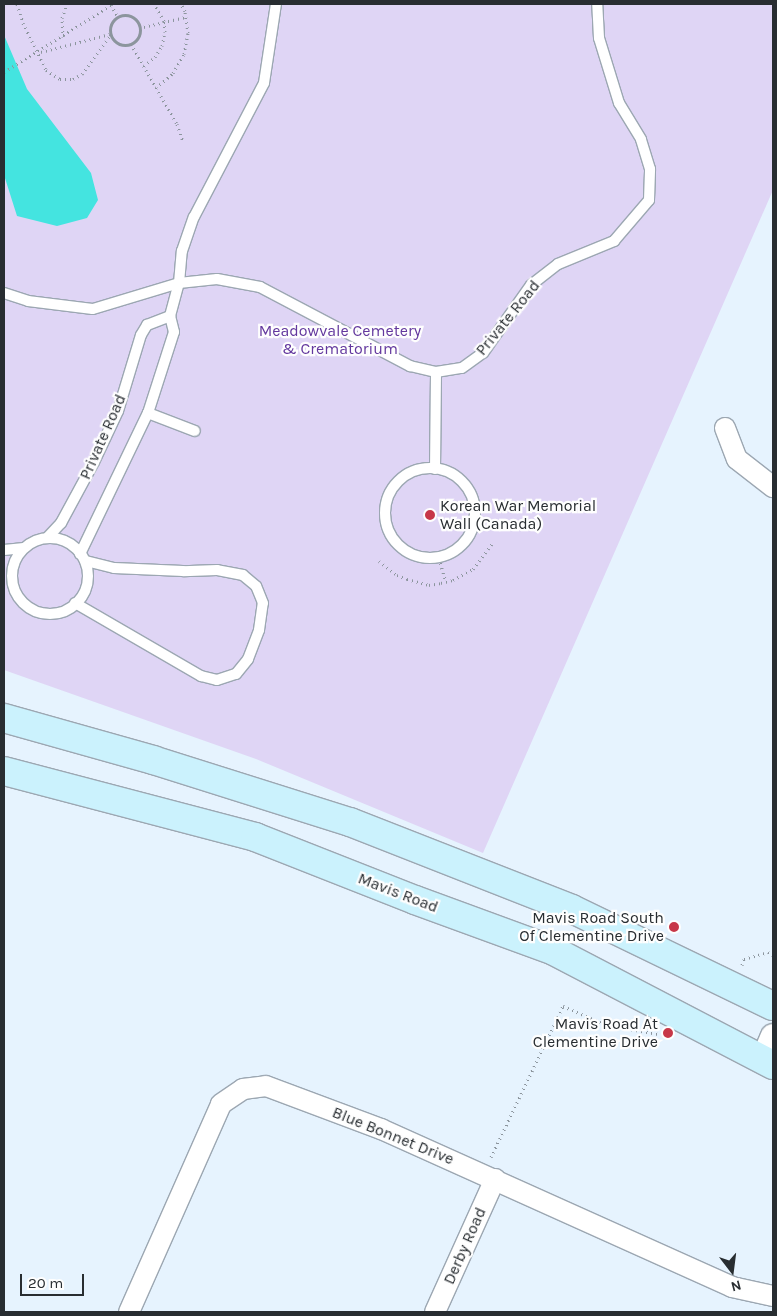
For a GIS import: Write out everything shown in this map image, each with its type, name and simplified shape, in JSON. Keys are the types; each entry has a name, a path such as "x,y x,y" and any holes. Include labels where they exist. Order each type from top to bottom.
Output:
{"main road":[{"path":"4,718 153,760 350,822 572,909 773,1006"},
{"name":"Mavis Road","path":"4,771 255,837 415,900 554,951 770,1054"}],"street":[{"path":"725,428 737,459 773,487"},
{"name":"Blue Bonnet Drive","path":"129,1312 221,1104 243,1089 266,1086 381,1129 490,1176 732,1286 773,1296"},
{"name":"Derby Road","path":"435,1312 490,1176"}],"lane":[{"name":"Private Road","path":"83,558 148,413 174,332 170,316 179,283 182,252 194,217 264,83 276,4"},
{"name":"Private Road","path":"4,293 28,301 93,309 179,283 217,279 260,287 410,366 436,372 462,368 483,353 530,285 558,264 614,241 649,200 650,169 641,139 619,103 599,38 596,4"},
{"name":"Private Road","path":"47,538 61,523 94,462 118,411 141,334 147,324 170,316"},
{"path":"435,469 436,372"},
{"path":"148,413 195,431"},
{"path":"420,469 435,469 448,472 460,480 469,491 475,511 472,532 464,544 453,553 439,558 418,557 400,547 391,536 386,523 385,509 388,495 396,483 407,474 420,469"},
{"path":"47,538 68,542 83,558 88,574 86,587 75,603 58,613 44,613 28,606 18,597 8,582 16,559 24,548 35,541 47,538"},
{"path":"4,550 24,548"},
{"path":"75,603 202,676 217,680 236,674 248,659 259,630 263,603 256,586 243,575 217,570 114,568 83,558"}],"path":[{"path":"17,4 37,54 46,70 52,76 60,79 73,79 82,74 111,34 112,24 118,17 131,17 139,28 138,37 131,44 118,44 111,34"},
{"path":"63,37 62,18 67,4"},
{"path":"4,72 37,54 112,4 118,17"},
{"path":"144,66 155,57 162,46 165,32 164,21 154,4"},
{"path":"156,88 173,73 184,54 188,33 186,17 181,4"},
{"path":"139,28 186,17"},
{"path":"37,54 111,34"},
{"path":"131,44 183,141"},
{"path":"379,561 407,580 429,585 446,582 473,569 493,542"},
{"path":"439,558 446,582"},
{"path":"744,959 768,952 773,955"},
{"path":"490,1176 563,1006 607,1025 665,1037"}],"green space":[{"name":"Meadowvale Cemetery & Crematorium","path":"4,4 773,4 773,190 483,853 256,759 4,670"}],"shaded area":[{"path":"4,35 27,89 91,173 98,200 87,218 57,226 17,216 4,175"}],"place":[{"name":"Korean War Memorial Wall (Canada)","path":"430,515"},
{"name":"Mavis Road South Of Clementine Drive","path":"674,927"},
{"name":"Mavis Road At Clementine Drive","path":"668,1033"}]}
